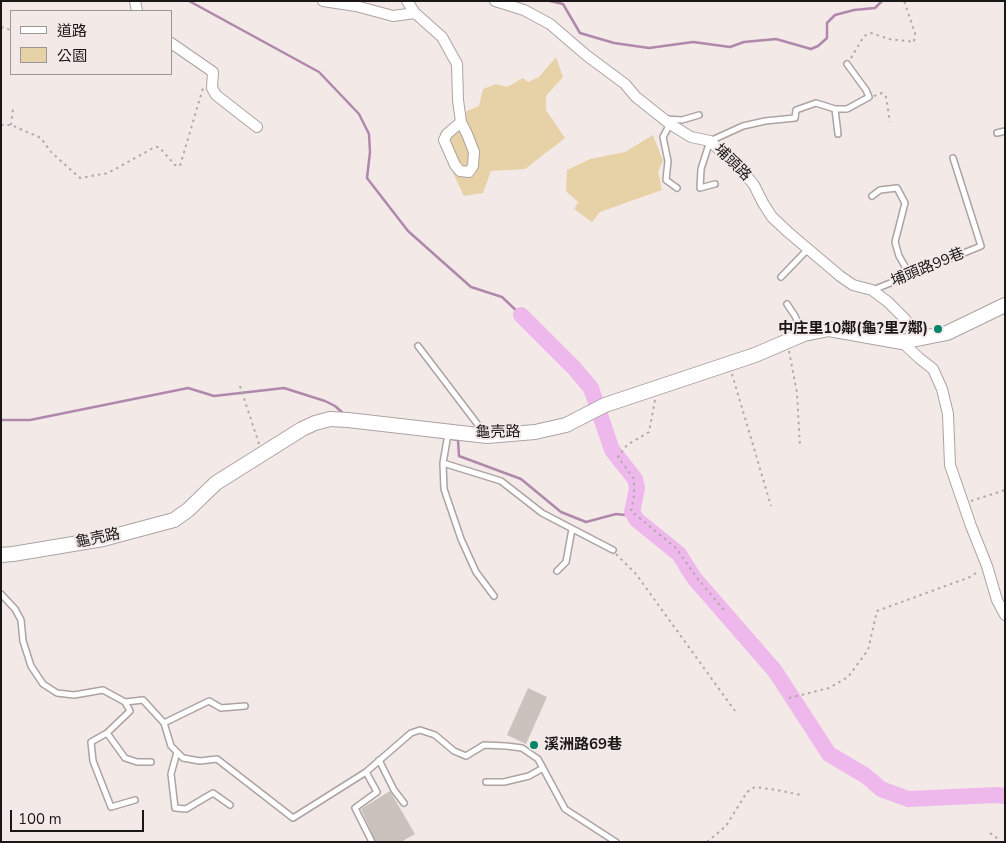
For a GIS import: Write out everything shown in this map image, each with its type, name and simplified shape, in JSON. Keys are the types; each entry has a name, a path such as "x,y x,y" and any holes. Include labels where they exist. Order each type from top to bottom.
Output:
{"street":[{"path":"323,1 356,6 393,16 415,13"},
{"path":"407,1 415,13 442,37 457,64 461,122"},
{"name":"埔頭路","path":"494,1 524,10 550,24 586,55 625,84 636,97 666,121 691,137 710,141 754,185 762,203 772,216 840,276 853,285 872,290 888,302 905,319 918,339"},
{"path":"172,44 213,72 212,88 216,95 257,127"},
{"name":"龜壳路","path":"1,555 103,539 174,520 188,510 216,483 315,422 330,419 487,436 535,432 566,425 605,405 728,362 755,355 804,334 829,329 902,342 947,333 1005,306"},
{"path":"902,342 933,368 942,389 948,414 950,465 987,566 996,600 1005,615"}],"lane":[{"path":"715,184 700,188 701,169 710,141 743,126 796,118 796,110 816,103 835,109 847,109 869,97 848,64"},
{"path":"835,109 838,134"},
{"path":"677,188 666,180 668,161 663,137 666,121 682,120 699,115"},
{"path":"997,134 1005,131"},
{"name":"埔頭路99巷","path":"872,290 981,246 953,158"},
{"path":"872,196 880,190 897,188 905,203 894,242 899,256 910,275"},
{"path":"780,277 808,248"},
{"path":"787,304 804,334"},
{"path":"418,346 487,436"},
{"path":"449,431 443,463 444,489 461,539 476,572 494,596"},
{"path":"443,463 500,481 542,513 613,550"},
{"path":"557,571 566,562 572,530"},
{"path":"1,594 21,620 23,642 31,666 43,684 57,693 74,695 103,690 125,702 130,711 107,734 91,742 94,761 111,807 135,800"},
{"path":"125,702 143,700 164,723 172,746 183,758 200,761 217,759 293,818 366,772 411,733 420,730 435,735 454,751 466,756 484,746 522,748 538,759 565,809 616,842"},
{"path":"164,723 209,701 221,708 245,706"},
{"path":"107,734 125,758 137,762 151,762"},
{"path":"177,752 171,774 175,808 186,809 213,793 230,805"},
{"path":"379,760 394,790 404,802"},
{"path":"486,782 504,782 529,776 543,768"},
{"path":"366,772 377,792 355,808 372,842"}],"path":[{"path":"848,64 864,36 871,33 889,39 914,42 915,33 904,1"},
{"path":"1,125 12,125 41,138 51,152 80,178 108,173 155,148 159,148 175,165 180,166 203,87 212,88"},
{"path":"869,97 882,93 886,97 890,122"},
{"path":"12,125 13,109"},
{"path":"787,342 797,393 800,448"},
{"path":"728,362 771,506"},
{"path":"240,386 262,453"},
{"path":"651,389 655,402 649,432 627,445 618,457 634,479 634,496 631,511 676,548 696,578 724,610"},
{"path":"963,503 1005,490"},
{"path":"613,550 636,574 736,711"},
{"path":"789,698 829,688 848,677 868,650 877,611 970,577 987,566"},
{"path":"707,842 726,826 747,792 755,787 800,795"},
{"path":"990,833 999,842"}],"green space":[{"path":"556,57 563,77 546,96 546,110 565,138 525,169 491,171 483,193 464,196 444,154 440,132 465,112 479,106 483,89 496,84 507,87 523,78 528,82 539,77"},
{"path":"653,135 663,161 658,172 662,190 600,212 592,222 574,209 578,202 566,191 567,170 590,159 625,152"}],"building":[{"path":"528,688 547,697 526,744 507,735"},
{"path":"390,791 415,834 401,842 376,842 361,809"}],"waterway":[{"path":"189,1 319,72 359,114 369,134 370,152 367,178 408,231 471,287 502,297 521,315"},
{"path":"550,1 563,4 580,33 614,43 649,48 693,42 730,47 744,42 776,39 811,49 827,38 827,23 835,15 854,10 875,8 882,1"},
{"path":"521,315 574,368 591,388 612,450 635,479 637,488 632,512 637,520 679,554 694,578 775,671 829,754 866,776 881,789 908,799 1005,796"},
{"path":"1,420 30,420 188,388 214,396 284,388 325,401 335,406 344,414"},
{"path":"439,437 458,440 459,456 521,479 561,512 586,522 616,514 634,516"}],"place":[{"name":"中庄里10鄰(龜?里7鄰)","path":"938,329"},
{"name":"溪洲路69巷","path":"534,745"}]}
